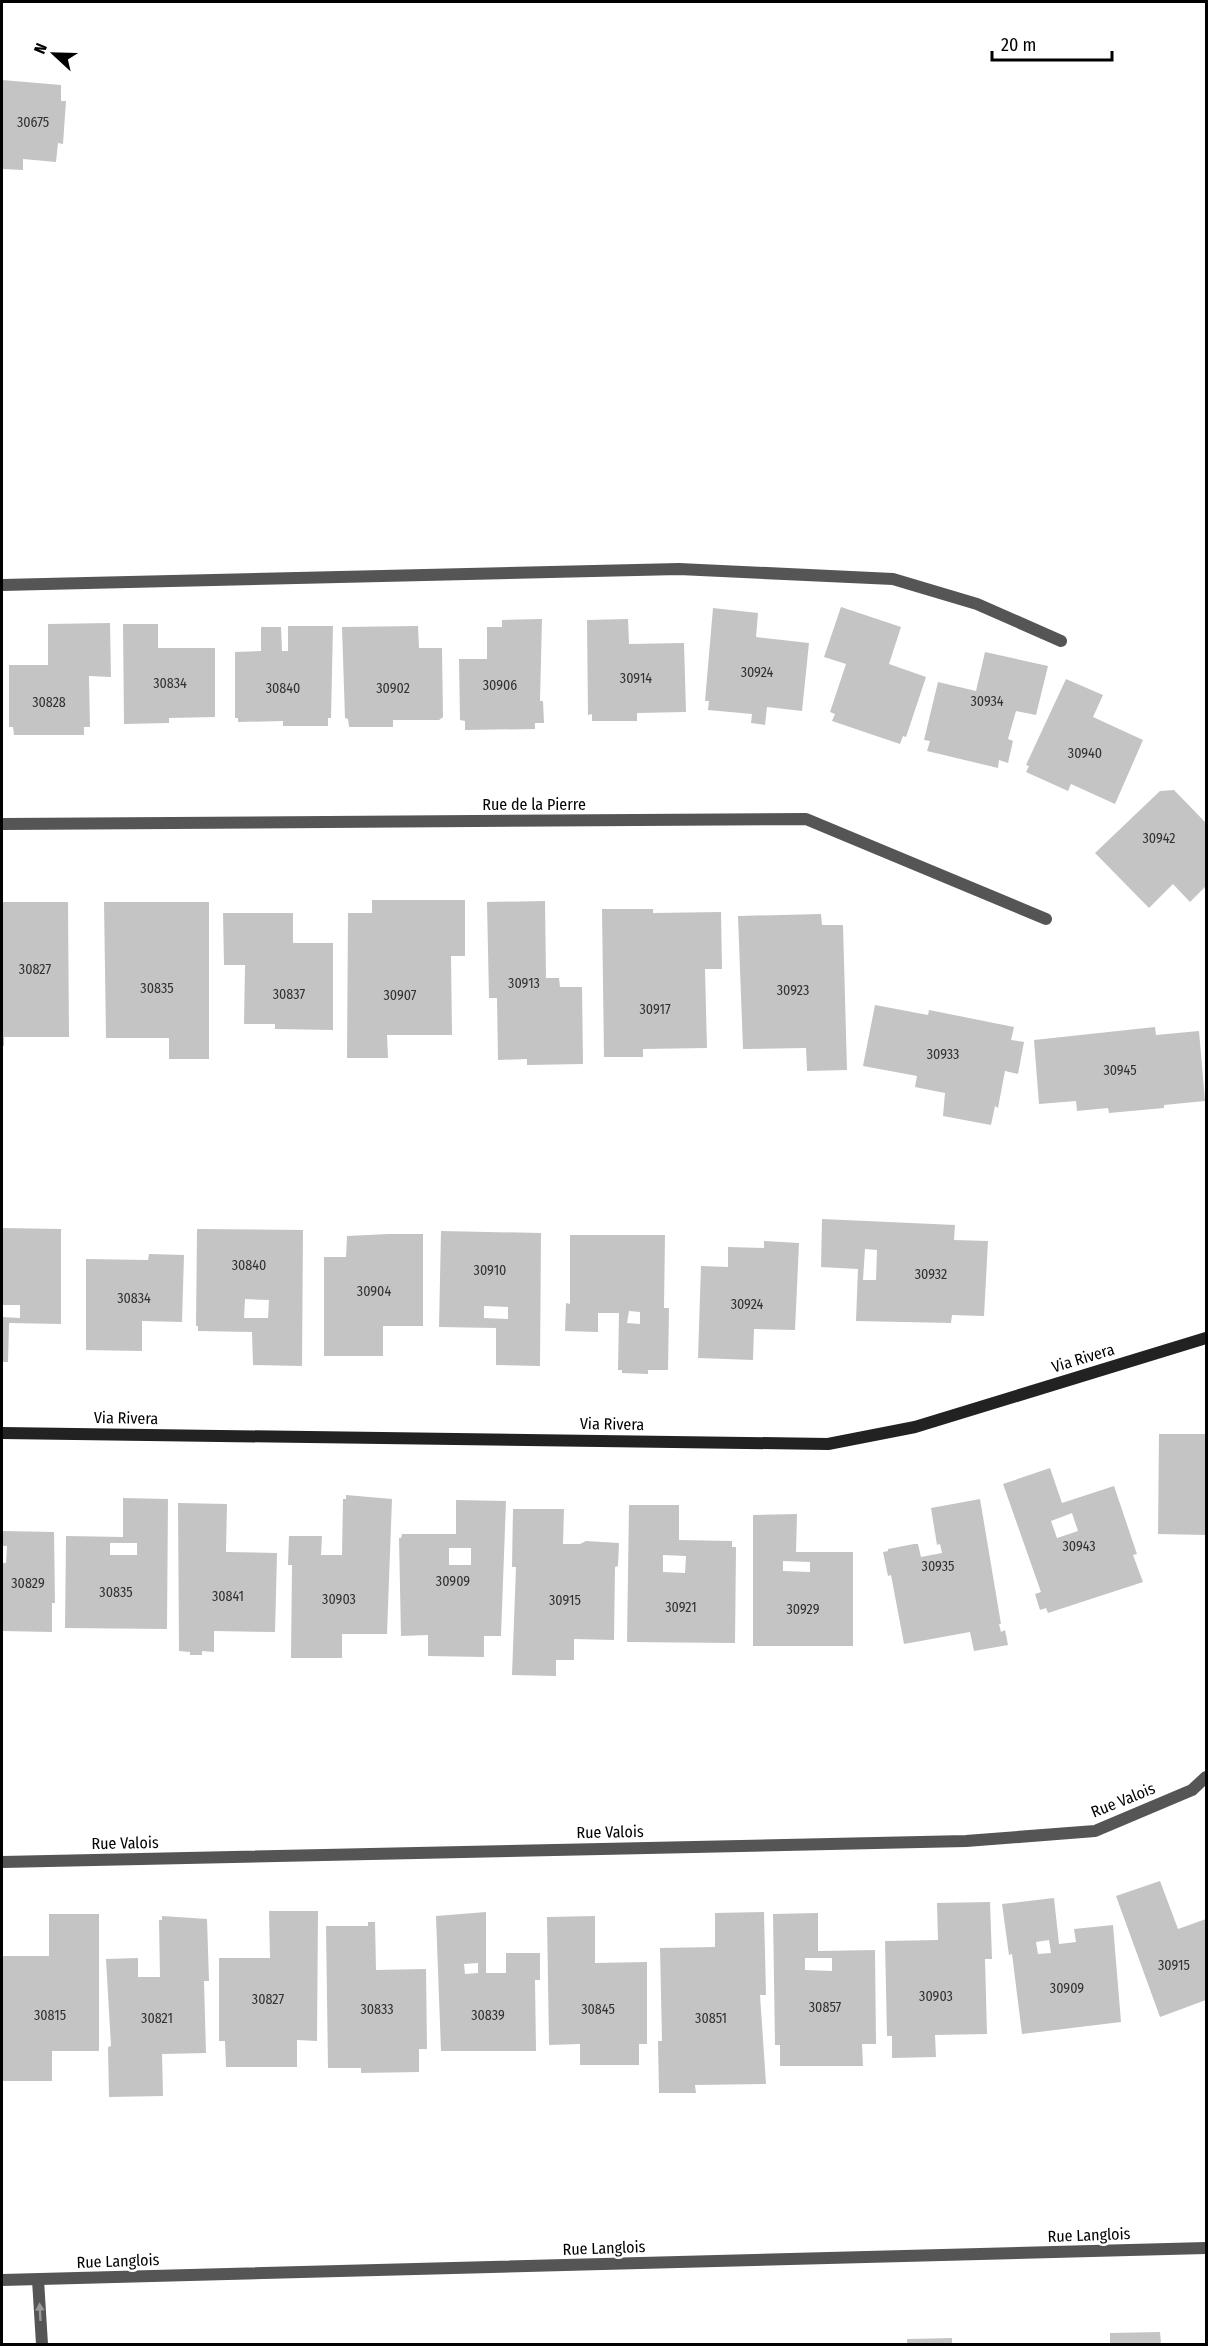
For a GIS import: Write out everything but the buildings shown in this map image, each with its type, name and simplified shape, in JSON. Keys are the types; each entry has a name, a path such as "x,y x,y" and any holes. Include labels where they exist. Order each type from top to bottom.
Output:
{"street":[{"path":"2,585 679,569 893,579 977,604 1061,641"},
{"name":"Rue de la Pierre","path":"2,824 806,819 1046,919"},
{"name":"Via Rivera","path":"2,1433 828,1444 915,1427 1206,1338"},
{"name":"Rue Valois","path":"2,1862 966,1841 1095,1831 1192,1790 1206,1777"},
{"name":"Rue Langlois","path":"2,2280 1206,2248"},
{"path":"38,2280 42,2344"}]}
